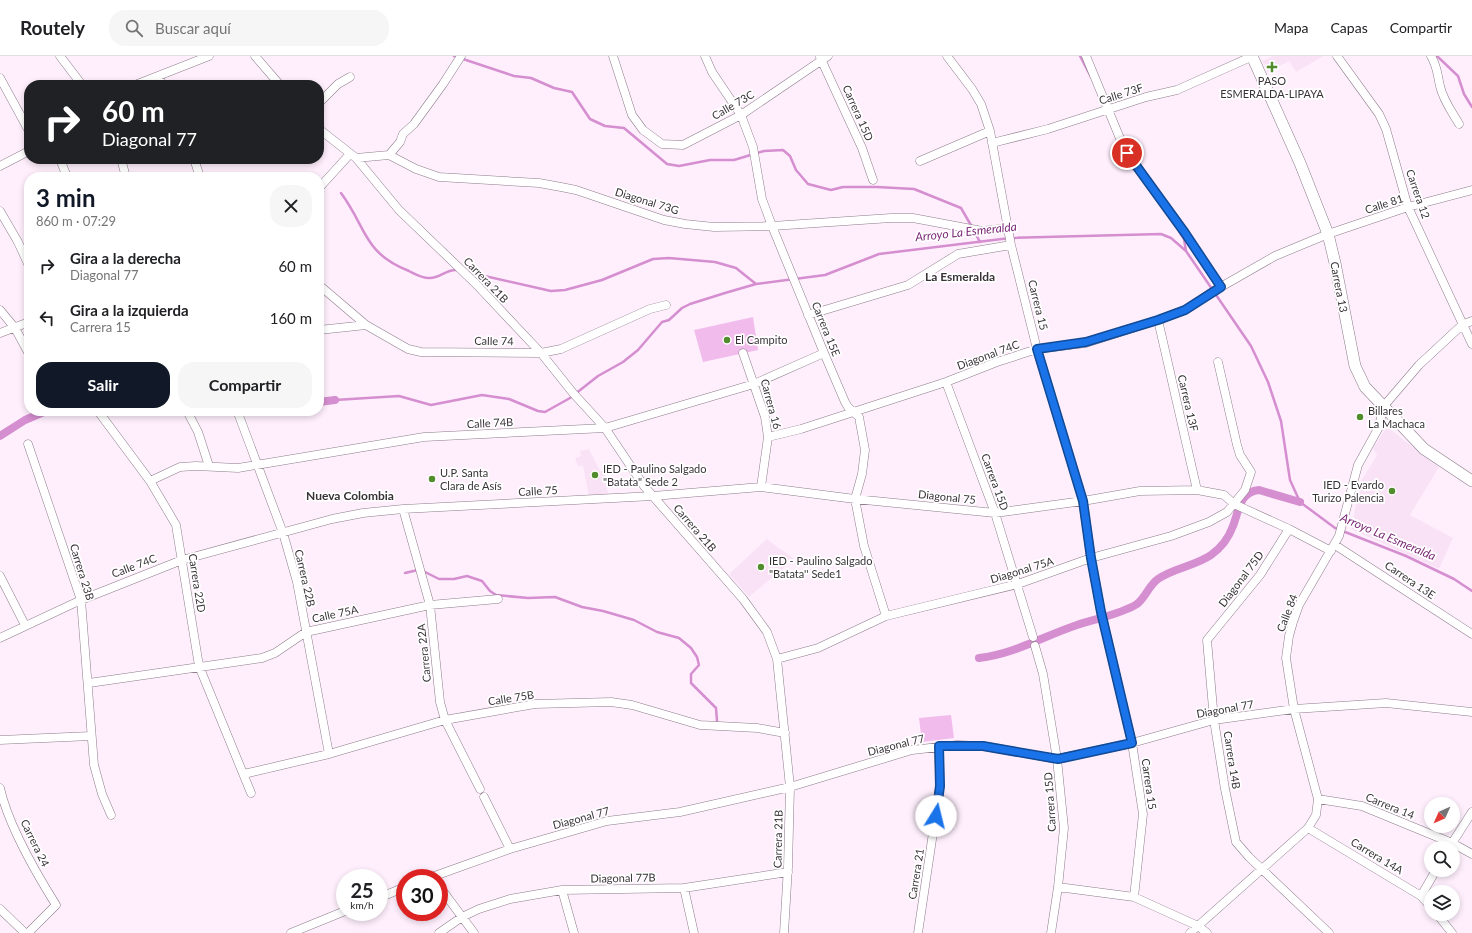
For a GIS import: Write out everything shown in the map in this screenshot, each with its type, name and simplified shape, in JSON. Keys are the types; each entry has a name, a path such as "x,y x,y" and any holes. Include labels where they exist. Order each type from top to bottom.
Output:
{"street":[{"path":"60,56 78,80"},
{"path":"148,80 209,56"},
{"path":"255,56 276,80"},
{"name":"Calle 73C","path":"613,56 632,115 643,130 662,144 683,145 740,115 823,58"},
{"name":"Carrera 15E","path":"705,56 712,72 740,115 753,149 762,199 772,226 845,402 848,407 859,417 865,450 862,474 855,499 864,546 886,616"},
{"name":"Carrera 15","path":"947,56 972,89 981,104 990,131 1011,244 1037,349 1083,501 1091,558 1102,616 1132,743 1143,814 1134,897"},
{"path":"1086,56 1127,153 1217,289"},
{"name":"Calle 73F","path":"992,142 1048,129 1177,90 1252,56"},
{"name":"Carrera 13","path":"1252,56 1300,163 1328,234 1336,262 1355,366 1365,387 1424,449 1472,481"},
{"name":"Carrera 12","path":"1338,56 1378,114 1386,129 1408,207 1472,344"},
{"path":"1431,56 1438,68 1440,86 1446,102 1459,124"},
{"name":"Carrera 15D","path":"823,58 862,148 873,180"},
{"path":"324,183 353,156 389,155 400,142 403,134 414,124 459,59"},
{"path":"158,76 160,80"},
{"path":"324,98 338,84 350,76"},
{"path":"0,79 24,122"},
{"path":"920,161 990,131"},
{"name":"Carrera 21B","path":"324,133 353,156 399,210 476,284 541,353 576,397 605,428 633,472 743,599 767,632 777,659 790,787 788,872 784,933"},
{"path":"0,166 24,154"},
{"name":"Diagonal 73G","path":"389,155 416,169 439,177 539,183 561,187 576,190 664,220 685,224 714,227 772,226 871,218 913,218 974,230 1009,229"},
{"name":"Calle 81","path":"1328,234 1408,207 1472,190"},
{"path":"0,212 24,255"},
{"name":"Diagonal 74C","path":"768,437 801,429 946,382 997,362 1037,349 1086,342 1158,320 1185,310 1217,289 1275,256 1328,234"},
{"path":"808,315 908,285 958,254 1011,244"},
{"name":"Calle 74","path":"324,289 366,325 408,349 421,352 541,353 561,349 650,309 666,305"},
{"path":"0,310 15,328 24,345"},
{"name":"Carrera 13F","path":"1158,320 1197,490"},
{"name":"Calle 84","path":"1190,933 1308,828 1316,815 1318,799 1294,709 1286,658 1288,636 1299,605 1339,536 1358,465 1379,427 1383,407 1418,365 1462,325 1472,321"},
{"path":"0,334 24,324"},
{"path":"324,329 366,325"},
{"name":"Carrera 16","path":"743,353 765,417 768,437 761,487"},
{"name":"Calle 74B","path":"150,481 180,467 209,466 221,469 238,468 424,437 605,428 754,384 824,353"},
{"name":"Diagonal 75A","path":"777,659 818,648 886,616 1018,584 1091,558 1171,536 1209,522 1238,506 1251,472 1240,455 1236,445 1218,362"},
{"name":"Carrera 15D","path":"946,382 995,513 1033,637"},
{"name":"Carrera 22D","path":"102,416 150,481 176,525 199,666 251,793"},
{"path":"190,416 198,432 209,466"},
{"name":"Carrera 22B","path":"239,416 283,533 297,582 329,754"},
{"name":"Carrera 23B","path":"28,444 80,600 89,683 91,736 98,781 111,815"},
{"name":"Diagonal 75","path":"653,496 761,487 855,499 995,513 1083,501 1140,491 1197,490 1224,495 1238,506"},
{"name":"Calle 75","path":"283,533 332,519 363,513 403,509 653,496"},
{"name":"Carrera 13E","path":"1238,506 1333,548 1472,634"},
{"name":"Carrera 22A","path":"403,509 430,605 440,702 445,720 510,849"},
{"name":"Diagonal 75D","path":"1208,640 1260,575 1289,529"},
{"name":"Calle 74C","path":"0,638 80,600 182,560 283,533"},
{"path":"0,576 26,625"},
{"name":"Calle 75A","path":"89,683 262,658 275,653 306,632 430,605 498,598"},
{"name":"Carrera 14B","path":"1208,640 1214,720 1234,835 1236,842 1262,870"},
{"name":"Carrera 15D","path":"1035,646 1043,674 1058,759 1064,828 1058,888 1051,933"},
{"name":"Calle 75B","path":"244,774 329,754 445,720 535,704 611,702 632,705 700,725 757,728 785,733"},
{"name":"Diagonal 77","path":"448,872 510,849 607,821 680,812 790,787 912,750 939,746 983,746 1058,759 1132,743 1214,720 1294,709 1386,703 1472,712"},
{"path":"0,740 91,736"},
{"name":"Carrera 21","path":"918,933 940,786 939,746"},
{"name":"Carrera 24","path":"0,788 4,806 43,885 56,904 26,933"},
{"name":"Carrera 14","path":"1318,799 1362,806 1439,841"},
{"path":"1453,841 1472,812"},
{"name":"Carrera 14A","path":"1308,828 1421,896 1424,899"},
{"name":"Carrera 14","path":"1460,850 1472,854"},
{"path":"1262,870 1329,933"},
{"name":"Diagonal 77B","path":"439,933 462,917 510,899 562,890 684,888 788,872"},
{"path":"1421,896 1432,877"},
{"path":"684,888 694,933"},
{"path":"1058,888 1134,897 1198,926 1208,933"},
{"path":"562,890 574,933"},
{"path":"448,898 474,933"},
{"path":"0,909 26,933"},
{"path":"291,933 336,915"},
{"path":"1443,921 1452,933"}],"shaded area":[{"name":"PASO ESMERALDA-LIPAYA","path":"1273,56 1322,57 1296,72 1289,61 1268,72 1262,61"},
{"name":"El Campito","path":"753,317 758,350 703,362 694,330"},
{"name":"IED - Evardo Turizo Palencia","path":"1387,427 1439,467 1410,515 1453,538 1439,569 1351,529 1361,481 1377,455 1373,448"},
{"name":"IED - Paulino Salgado \"Batata\" Sede 2","path":"589,449 600,471 604,471 608,494 589,497 583,466 578,466 575,458 581,456 580,451"},
{"name":"IED - Paulino Salgado \"Batata'' Sede1","path":"767,539 794,559 749,597 729,574"},
{"path":"951,715 954,738 922,742 919,718"}],"waterway":[{"path":"454,56 514,76 531,78 554,88 572,92 590,119 605,126 624,128 667,164 679,166 710,160 734,160 764,151 783,150 790,156 796,170 808,184 831,190 843,187 914,189 961,208 972,227"},
{"path":"1080,56 1091,77"},
{"path":"1437,56 1458,76 1464,94 1472,107"},
{"path":"1118,143 1125,156"},
{"path":"341,193 374,248 394,264 426,278 433,278 449,271 457,270"},
{"path":"974,231 980,242"},
{"path":"1179,231 1184,239 1186,251"},
{"name":"Arroyo La Esmeralda","path":"335,400 399,396 431,405 482,395 509,399 538,411 545,412 570,398 598,376 623,362 638,350 662,322 669,320 682,308 690,304 756,284 825,275 879,254 1010,238 1161,234 1171,238 1186,251 1251,346 1268,382 1281,421 1290,480 1300,502 1335,528 1406,556 1454,579 1472,591"},
{"path":"467,272 551,291 565,290 602,280 653,259 669,258 715,262 736,268 756,284"},
{"name":"Arroyo La Esmeralda","path":"324,401 335,400"},
{"name":"Arroyo La Esmeralda","path":"0,436 25,420 34,416"},
{"path":"979,658 1017,649 1065,629 1131,608 1143,598 1152,584 1158,579 1171,572 1205,559 1218,549 1229,534 1241,503 1247,494 1259,490 1300,502"},
{"path":"405,573 418,570"},
{"path":"423,571 439,579 454,579 467,576 482,581 490,591 496,595 528,598 555,597 582,607 603,611 634,620 657,632 679,638 691,648 697,657 699,665 691,674 691,683 716,708 717,721"}],"place":[{"name":"PASO ESMERALDA-LIPAYA","path":"1272,67"},
{"name":"El Campito","path":"727,340"},
{"name":"Billares La Machaca","path":"1360,417"},
{"name":"IED - Paulino Salgado \"Batata\" Sede 2","path":"595,475"},
{"name":"U.P. Santa Clara de Asís","path":"432,479"},
{"name":"IED - Evardo Turizo Palencia","path":"1392,491"},
{"name":"IED - Paulino Salgado \"Batata'' Sede1","path":"761,567"}],"district":[{"name":"La Esmeralda","path":"960,277"},
{"name":"Nueva Colombia","path":"350,496"}],"route":[{"path":"936,816 940,786 939,746 983,746 1058,759 1132,743 1101,612 1091,558 1083,501 1037,349 1086,342 1158,320 1185,310 1221,287 1185,233 1127,153"}]}
